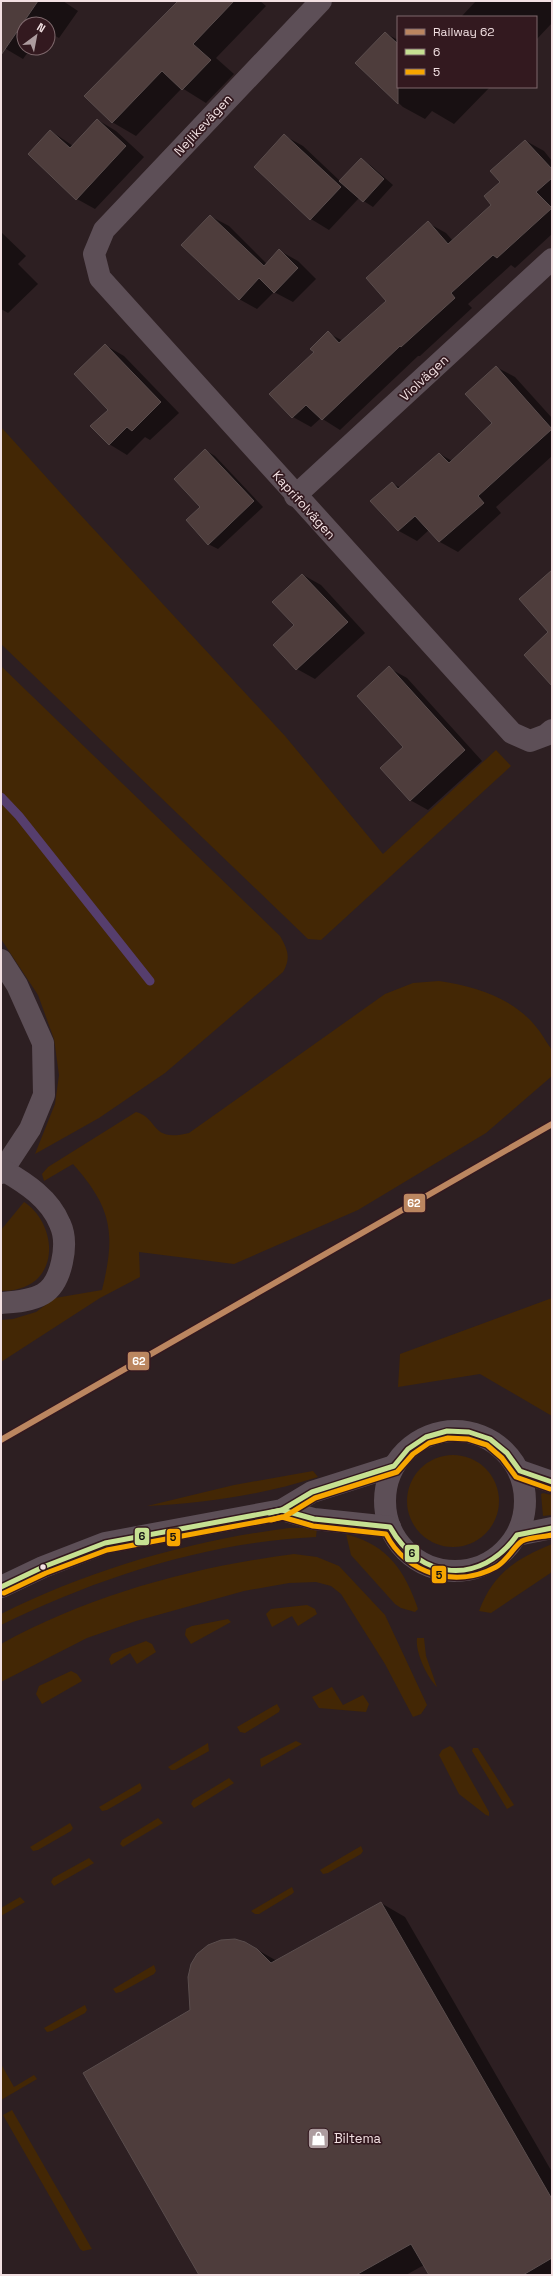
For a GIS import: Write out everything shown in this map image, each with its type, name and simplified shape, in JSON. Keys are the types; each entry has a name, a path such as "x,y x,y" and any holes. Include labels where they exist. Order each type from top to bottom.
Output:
{"street":[{"name":"Nejlikevägen","path":"94,254 104,230 321,1"},
{"name":"Kaprifolvägen","path":"94,254 100,278 295,496 512,733 530,741 546,735 552,730"},
{"name":"Violvägen","path":"295,496 552,259"},
{"path":"1,960 17,985 43,1043 44,1088 44,1095 30,1129 2,1172 25,1183 45,1200 61,1224 64,1252 59,1273 44,1294 18,1302 1,1303"},
{"path":"447,1431 469,1432 490,1439 507,1453 520,1471 526,1492 525,1514 517,1535 506,1549 492,1561 474,1568 450,1572 435,1568 416,1559 400,1545 390,1526 385,1506 386,1492 394,1466 408,1449 426,1437 447,1431"},
{"path":"1,1587 43,1567 105,1543 282,1510 312,1492 394,1466"},
{"path":"520,1471 552,1482"},
{"path":"282,1510 314,1519 390,1526"},
{"path":"517,1535 552,1528"}],"shaded area":[{"path":"1,427 285,736 383,854 496,750 511,766 321,940 308,939 1,644"},
{"path":"1,666 280,936 288,954 283,972 165,1073 99,1118 35,1154 55,1104 59,1075 54,1039 38,995 1,939"},
{"path":"439,981 469,987 484,992 511,1005 524,1014 535,1025 552,1051 552,1076 486,1133 358,1210 234,1264 139,1252 140,1277 100,1298 1,1362 1,1320 13,1319 36,1312 55,1298 102,1290 109,1252 107,1222 103,1208 96,1194 73,1164 44,1181 42,1174 48,1167 136,1112 148,1119 161,1132 168,1135 189,1133 385,994 413,983"},
{"path":"24,1202 39,1217 45,1227 48,1238 48,1261 43,1271 32,1283 20,1288 1,1291 1,1230"},
{"path":"552,1298 552,1416 480,1374 398,1387 400,1354"},
{"path":"453,1455 471,1458 486,1468 496,1483 499,1501 496,1519 486,1534 471,1544 453,1547 435,1544 420,1534 410,1519 407,1501 410,1483 420,1468 435,1458"},
{"path":"313,1471 318,1477 276,1489 190,1503 147,1506 234,1485"},
{"path":"541,1494 552,1495 552,1515 543,1516"},
{"path":"289,1528 317,1528 316,1537 275,1540 235,1546 194,1554 154,1565 115,1577 76,1592 1,1625 1,1614 70,1583 106,1570 178,1549"},
{"path":"346,1534 373,1545 393,1561 413,1595 418,1609 415,1612 401,1608 395,1604 351,1555"},
{"path":"552,1544 552,1572 491,1613 479,1611 491,1587 507,1569 527,1555"},
{"path":"294,1554 317,1557 339,1566 385,1615 427,1705 421,1714 413,1717 385,1664 341,1594 331,1586 316,1582 289,1583 244,1591 136,1621 87,1638 1,1682 1,1644 70,1611 106,1597 180,1575"},
{"path":"307,1605 315,1609 317,1614 298,1626 292,1616 272,1627 266,1614 271,1609"},
{"path":"228,1619 231,1622 191,1644 185,1635 186,1629 192,1626"},
{"path":"417,1638 424,1638 426,1656 437,1687 429,1677 422,1664 418,1650"},
{"path":"146,1641 152,1644 156,1652 137,1664 130,1653 111,1665 109,1659 112,1654"},
{"path":"71,1671 77,1674 82,1681 42,1704 36,1694 39,1686"},
{"path":"332,1687 343,1705 363,1695 369,1704 366,1712 319,1708 312,1697"},
{"path":"277,1704 280,1709 279,1712 245,1733 240,1732 237,1727"},
{"path":"296,1741 302,1744 261,1767 260,1759"},
{"path":"208,1743 209,1751 175,1770 171,1770 168,1767"},
{"path":"450,1746 453,1748 489,1812 489,1816 459,1794 439,1755 442,1750"},
{"path":"473,1748 478,1748 514,1805 507,1809 472,1751"},
{"path":"229,1778 234,1783 194,1808 191,1804 193,1800"},
{"path":"140,1783 142,1788 140,1791 107,1810 102,1811 99,1807"},
{"path":"158,1818 163,1823 123,1847 120,1844 122,1840"},
{"path":"70,1823 73,1828 71,1831 38,1850 33,1851 30,1847"},
{"path":"361,1846 363,1851 361,1854 328,1873 323,1874 320,1870"},
{"path":"89,1858 94,1863 54,1886 51,1882 53,1878"},
{"path":"292,1887 294,1892 292,1894 259,1914 255,1914 251,1911"},
{"path":"20,1897 25,1902 1,1916 1,1908"},
{"path":"154,1965 156,1971 154,1974 121,1992 116,1993 113,1989"},
{"path":"85,2005 87,2010 85,2013 52,2031 47,2032 44,2028"},
{"path":"1,2064 14,2087 34,2075 37,2079 1,2100"},
{"path":"12,2110 92,2249 83,2251 80,2249 3,2115"}],"building":[{"path":"1,1 38,1 28,16 16,16 16,33 1,55"},
{"path":"178,1 234,1 193,44 211,60 182,90 162,71 112,123 84,96"},
{"path":"385,32 397,43 398,104 355,63"},
{"path":"97,119 126,146 76,200 28,154 50,130 70,148"},
{"path":"284,134 341,187 310,220 254,167"},
{"path":"525,140 552,169 552,178 536,192 552,208 497,258 493,255 451,293 455,298 401,347 400,346 322,420 306,405 292,418 269,394 314,352 310,349 328,331 339,343 386,301 366,278 428,221 448,244 491,205 484,196 500,182 490,171"},
{"path":"361,158 384,179 363,202 339,181"},
{"path":"210,215 264,266 279,249 298,268 274,293 259,278 239,300 181,245"},
{"path":"105,344 161,402 132,431 127,427 109,445 90,426 108,410 74,374"},
{"path":"496,366 552,429 478,496 484,503 439,542 415,516 398,531 370,501 392,482 398,489 439,453 449,463 492,423 465,394"},
{"path":"205,449 254,501 208,545 186,520 200,507 174,479"},
{"path":"552,570 552,686 524,655 548,632 519,599"},
{"path":"302,574 348,622 296,670 273,645 294,625 272,602"},
{"path":"389,666 465,750 410,801 380,768 403,747 357,696"},
{"name":"Biltema","path":"381,1902 552,2199 552,2258 523,2275 429,2275 411,2244 356,2275 199,2275 83,2073 190,2010 188,1977 191,1964 197,1954 208,1945 221,1940 235,1939 245,1942 257,1949 271,1963"}],"waterway":[{"path":"1,797 19,816 150,981"}],"rail line":[{"name":"62","path":"1,1440 552,1124"}],"transit line":[{"name":"6","path":"1,1587 43,1567 105,1543 282,1510 312,1492 394,1466 408,1449 426,1437 447,1431 469,1432 490,1439 507,1453 520,1471 552,1482"},
{"name":"5","path":"4,1593 46,1573 107,1550 284,1517 315,1498 397,1472 413,1454 429,1443 448,1438 468,1439 487,1445 502,1458 516,1477 550,1489"},
{"name":"6","path":"269,1513 282,1510 314,1519 390,1527 403,1545 417,1558 434,1567 451,1570 469,1569 486,1563 502,1552 517,1535 552,1528"},
{"name":"5","path":"271,1520 282,1517 313,1526 386,1534 395,1548 406,1559 419,1568 434,1574 449,1577 465,1577 481,1574 500,1564 522,1541 552,1535"}],"place":[{"name":"Biltema","path":"318,2138"}]}
